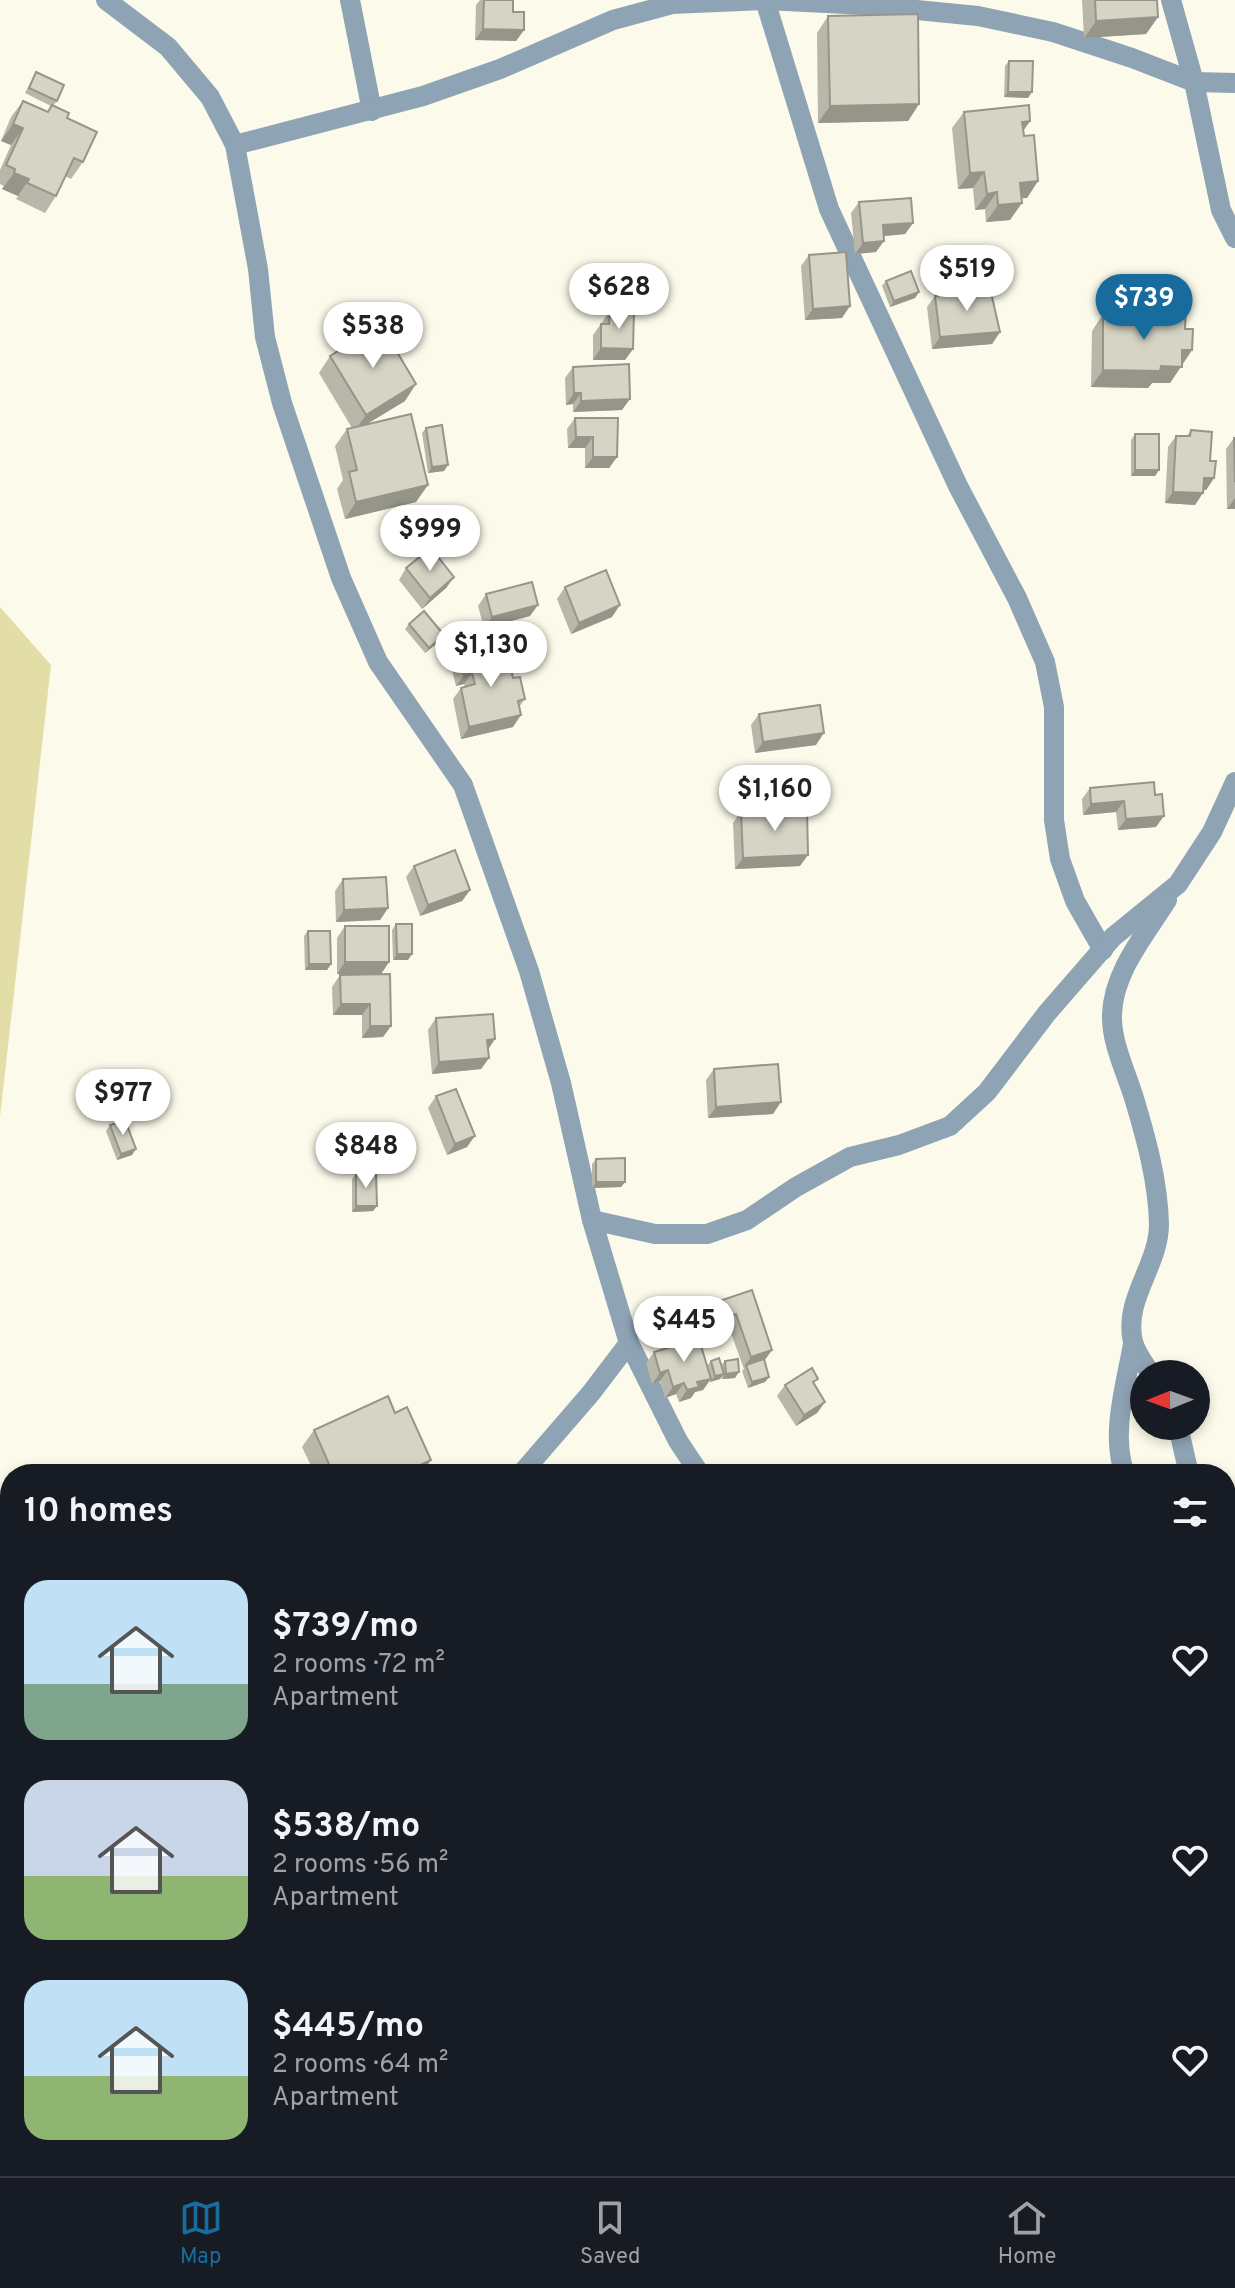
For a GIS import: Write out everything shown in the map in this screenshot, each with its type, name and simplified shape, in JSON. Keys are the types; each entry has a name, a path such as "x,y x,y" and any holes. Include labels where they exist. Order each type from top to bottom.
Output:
{"street":[{"path":"106,0 168,47 210,97 235,145 258,269 265,337 282,403 341,578 378,662 463,785 529,971 561,1083 592,1220 629,1343 678,1441 693,1464"},
{"path":"350,0 372,111"},
{"path":"235,145 372,111 500,69 628,16 672,4 765,0 866,5 978,16 1053,32 1194,82 1235,83"},
{"path":"765,0 829,209 952,473 1017,598 1045,662 1054,707 1054,820 1060,859 1075,901 1103,950"},
{"path":"1171,0 1194,82 1221,210 1235,238"},
{"path":"1121,1464 1124,1399 1133,1344 1131,1317 1153,1257 1159,1228 1149,1154 1115,1041 1111,1018 1114,996 1121,975 1212,832 1235,782"},
{"path":"592,1220 655,1234 707,1234 747,1220 796,1187 850,1157 899,1145 950,1126 987,1092 1047,1013 1113,937 1178,884"},
{"path":"530,1464 629,1343"},
{"path":"1133,1344 1143,1360"},
{"path":"1181,1440 1187,1464"}],"shaded area":[{"path":"0,607 51,665 0,1117"}],"building":[{"path":"484,0 513,0 513,12 524,12 524,30 483,29"},
{"path":"1095,0 1157,0 1158,17 1096,21"},
{"path":"918,14 919,104 830,106 828,16"},
{"path":"1009,61 1033,61 1032,92 1008,92"},
{"path":"36,72 64,85 57,101 29,88"},
{"path":"23,101 48,112 52,105 69,113 67,118 97,132 83,162 74,158 56,196 27,183 29,179 14,173 15,169 6,165 23,128 13,124"},
{"path":"1029,105 1030,121 1022,122 1024,136 1034,135 1038,181 1020,183 1022,203 998,205 997,192 987,194 984,172 970,173 964,112"},
{"path":"911,198 913,223 883,225 884,241 863,243 859,202"},
{"path":"846,252 850,306 813,309 809,255"},
{"path":"911,271 919,292 894,301 886,281"},
{"path":"990,288 1000,332 940,337 935,296"},
{"path":"1118,308 1130,309 1130,314 1135,314 1135,320 1176,321 1176,309 1186,309 1185,329 1193,329 1192,350 1182,350 1182,367 1161,366 1160,371 1103,370 1103,314 1118,315"},
{"path":"610,311 634,311 633,349 601,348 601,324 609,324"},
{"path":"381,325 416,384 366,415 330,356"},
{"path":"629,364 630,399 581,401 581,393 574,393 573,367"},
{"path":"411,414 428,485 356,502 349,472 357,470 347,429"},
{"path":"575,418 618,418 617,457 593,457 593,437 576,437"},
{"path":"442,425 448,465 432,467 426,428"},
{"path":"1191,430 1212,432 1210,461 1216,461 1214,478 1204,478 1203,493 1173,492 1176,436 1190,436"},
{"path":"1135,434 1159,434 1159,470 1135,470"},
{"path":"431,548 454,577 430,598 406,568"},
{"path":"606,570 620,605 579,623 565,587"},
{"path":"532,582 538,605 492,617 486,594"},
{"path":"424,611 444,635 429,648 409,624"},
{"path":"506,648 513,678 520,677 525,699 518,701 521,715 469,727 461,688 475,684 472,673 464,675 460,659"},
{"path":"820,705 824,733 763,742 759,714"},
{"path":"1154,782 1155,795 1162,794 1164,816 1126,819 1124,801 1091,804 1090,788"},
{"path":"807,809 808,855 743,858 741,811"},
{"path":"455,850 470,890 428,905 414,866"},
{"path":"386,877 388,908 344,910 343,879"},
{"path":"396,924 412,924 412,954 397,954"},
{"path":"345,926 389,926 389,962 345,962"},
{"path":"308,931 330,931 331,964 309,964"},
{"path":"390,974 391,1026 370,1026 370,1004 341,1004 340,975"},
{"path":"493,1014 495,1039 487,1040 489,1058 439,1062 436,1018"},
{"path":"778,1064 781,1102 716,1107 714,1069"},
{"path":"456,1089 475,1136 455,1144 436,1096"},
{"path":"125,1120 136,1149 121,1154 110,1125"},
{"path":"373,1123 376,1158 357,1160 354,1125"},
{"path":"625,1158 625,1182 596,1182 596,1159"},
{"path":"376,1173 377,1206 356,1206 356,1174"},
{"path":"752,1290 772,1350 751,1357 736,1314 698,1327 693,1310"},
{"path":"699,1339 711,1379 697,1382 699,1387 687,1390 684,1383 673,1387 668,1370 660,1373 654,1352"},
{"path":"719,1358 724,1374 715,1376 711,1361"},
{"path":"738,1359 739,1372 726,1374 725,1361"},
{"path":"764,1359 769,1377 752,1382 746,1365"},
{"path":"812,1368 818,1379 813,1382 825,1402 804,1415 785,1385"},
{"path":"388,1396 395,1413 407,1407 431,1460 422,1464 329,1464 314,1430"}]}
